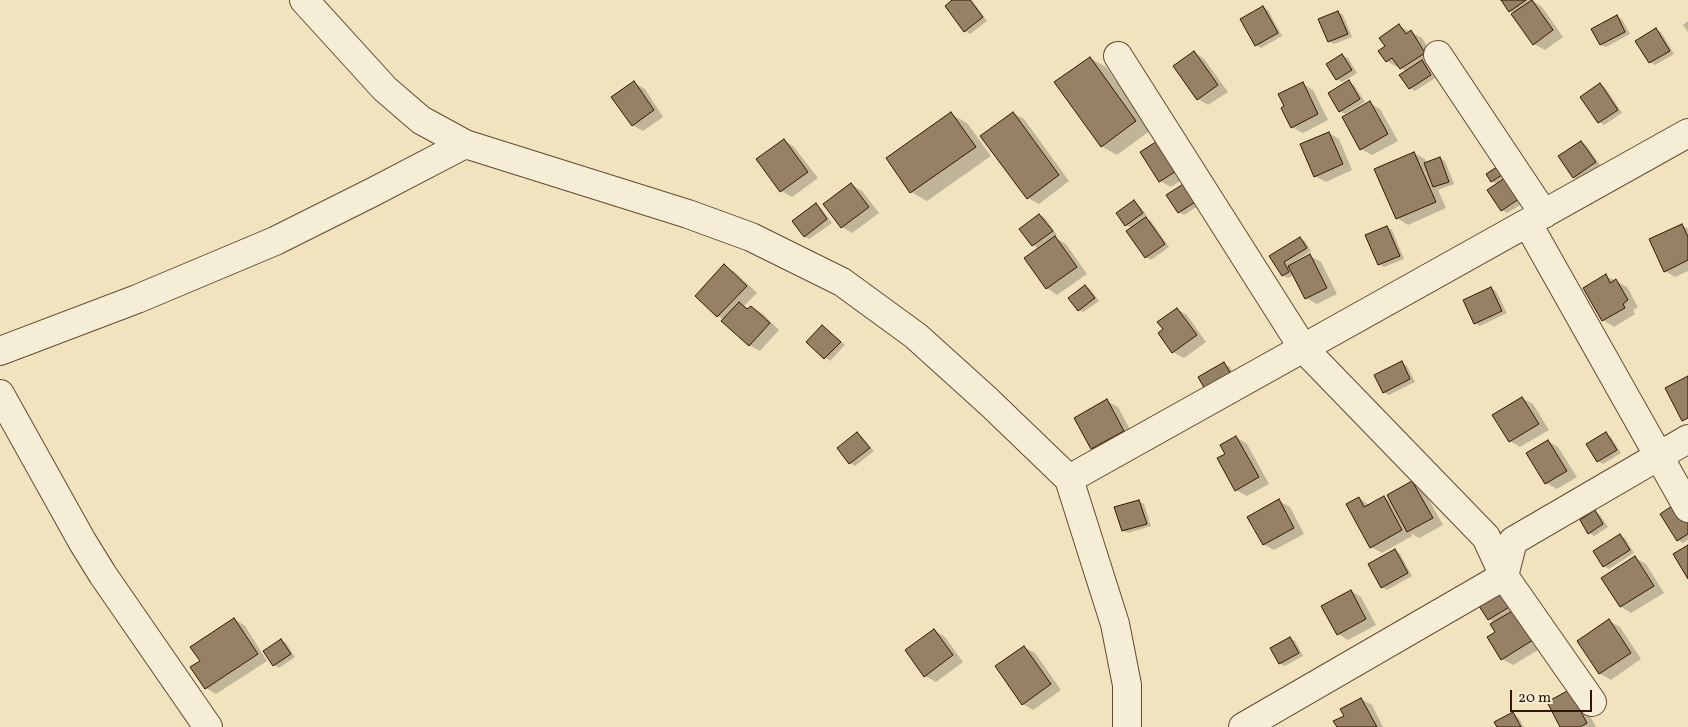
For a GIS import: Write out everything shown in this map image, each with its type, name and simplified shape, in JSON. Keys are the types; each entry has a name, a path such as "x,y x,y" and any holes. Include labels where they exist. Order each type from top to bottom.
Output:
{"street":[{"path":"304,0 385,88 421,120 465,144 688,214 742,233 842,282 916,336 989,402 1069,479 1115,624 1127,685 1127,727"},
{"path":"1438,55 1536,219 1688,508"},
{"path":"1118,56 1303,348 1486,537 1504,576 1592,702"},
{"path":"1069,479 1688,133"},
{"path":"0,351 137,299 275,241 465,144"},
{"path":"0,394 103,575 208,727"},
{"path":"1243,727 1504,576 1513,541 1688,439"}],"building":[{"path":"952,0 970,0 983,17 964,32 945,6"},
{"path":"1501,0 1526,0 1509,12"},
{"path":"1532,0 1553,30 1533,45 1511,14"},
{"path":"1263,6 1278,33 1255,46 1240,19"},
{"path":"1338,11 1348,34 1328,42 1318,19"},
{"path":"1617,15 1625,32 1600,45 1591,29"},
{"path":"1399,24 1406,34 1411,30 1425,53 1400,69 1392,58 1386,62 1378,51 1385,46 1379,38"},
{"path":"1656,28 1670,51 1649,63 1635,41"},
{"path":"1194,51 1218,85 1197,100 1173,66"},
{"path":"1342,54 1352,70 1336,80 1326,64"},
{"path":"1090,57 1136,121 1101,147 1054,82"},
{"path":"1422,60 1431,75 1409,89 1399,75"},
{"path":"1349,80 1360,99 1339,112 1328,93"},
{"path":"634,81 654,110 632,126 611,97"},
{"path":"1303,82 1318,114 1291,128 1281,108 1284,106 1278,94"},
{"path":"1600,83 1618,110 1598,123 1580,97"},
{"path":"1370,101 1388,134 1360,150 1342,117"},
{"path":"951,112 976,147 910,193 886,158"},
{"path":"1013,112 1059,175 1027,199 980,136"},
{"path":"1329,132 1343,164 1314,177 1300,144"},
{"path":"1162,138 1181,168 1159,182 1140,152"},
{"path":"784,139 808,172 780,192 756,159"},
{"path":"1581,141 1596,162 1573,178 1558,156"},
{"path":"1414,152 1436,202 1396,219 1374,169"},
{"path":"1440,157 1449,182 1433,187 1424,163"},
{"path":"1500,165 1505,173 1491,182 1486,174"},
{"path":"1508,176 1522,197 1501,211 1487,190"},
{"path":"1188,181 1200,199 1178,213 1166,195"},
{"path":"851,183 869,207 841,228 823,204"},
{"path":"1134,200 1143,213 1125,226 1116,213"},
{"path":"816,203 827,219 804,237 792,221"},
{"path":"1039,214 1053,231 1032,246 1019,229"},
{"path":"1146,217 1165,244 1145,258 1126,231"},
{"path":"1682,224 1688,237 1688,260 1664,272 1649,239"},
{"path":"1387,226 1400,256 1378,265 1365,235"},
{"path":"1055,236 1077,267 1046,289 1024,258"},
{"path":"1300,237 1307,248 1284,262 1289,272 1282,276 1269,256"},
{"path":"1310,254 1327,288 1305,299 1288,266"},
{"path":"724,264 747,286 717,317 695,296"},
{"path":"1606,274 1610,283 1616,279 1628,300 1623,304 1625,308 1602,321 1583,288"},
{"path":"1085,285 1095,298 1078,311 1068,298"},
{"path":"1491,287 1502,311 1474,324 1463,300"},
{"path":"739,302 747,309 751,306 770,323 749,346 721,321"},
{"path":"1177,308 1197,335 1172,353 1158,333 1163,329 1157,322"},
{"path":"822,325 841,342 824,359 806,342"},
{"path":"1402,361 1410,379 1383,393 1374,375"},
{"path":"1224,362 1232,376 1206,391 1198,377"},
{"path":"1688,376 1688,418 1682,421 1665,388"},
{"path":"1522,397 1539,424 1509,442 1492,415"},
{"path":"1107,399 1124,431 1091,449 1074,418"},
{"path":"857,432 870,448 849,464 837,448"},
{"path":"1606,432 1617,450 1597,462 1586,444"},
{"path":"1236,436 1259,477 1235,491 1217,458 1225,454 1220,445"},
{"path":"1548,440 1567,471 1545,484 1526,453"},
{"path":"1412,481 1433,518 1407,532 1387,495"},
{"path":"1384,496 1402,530 1370,548 1346,504 1359,497 1364,507"},
{"path":"1279,499 1294,528 1263,545 1247,517"},
{"path":"1139,500 1147,524 1122,531 1114,507"},
{"path":"1678,502 1688,518 1688,534 1677,541 1660,514"},
{"path":"1595,510 1603,524 1588,534 1580,520"},
{"path":"1620,534 1630,550 1603,567 1593,551"},
{"path":"1688,545 1688,579 1673,554"},
{"path":"1395,549 1408,573 1381,588 1368,564"},
{"path":"1635,556 1654,586 1620,607 1601,578"},
{"path":"1351,590 1366,619 1337,635 1321,606"},
{"path":"1502,592 1511,606 1488,620 1479,606"},
{"path":"1514,610 1533,640 1501,660 1487,637 1495,632 1490,624"},
{"path":"234,618 258,654 205,689 190,667 200,661 190,647"},
{"path":"1609,619 1631,653 1599,674 1577,641"},
{"path":"934,629 953,655 924,677 905,650"},
{"path":"1290,637 1299,653 1279,664 1270,648"},
{"path":"281,639 291,654 273,666 263,651"},
{"path":"1024,646 1051,684 1022,705 995,666"},
{"path":"1569,690 1587,723 1580,727 1560,727 1547,702"},
{"path":"1361,698 1377,727 1337,727 1333,721 1344,716 1340,709"},
{"path":"1513,712 1521,727 1497,727 1494,722"}]}
